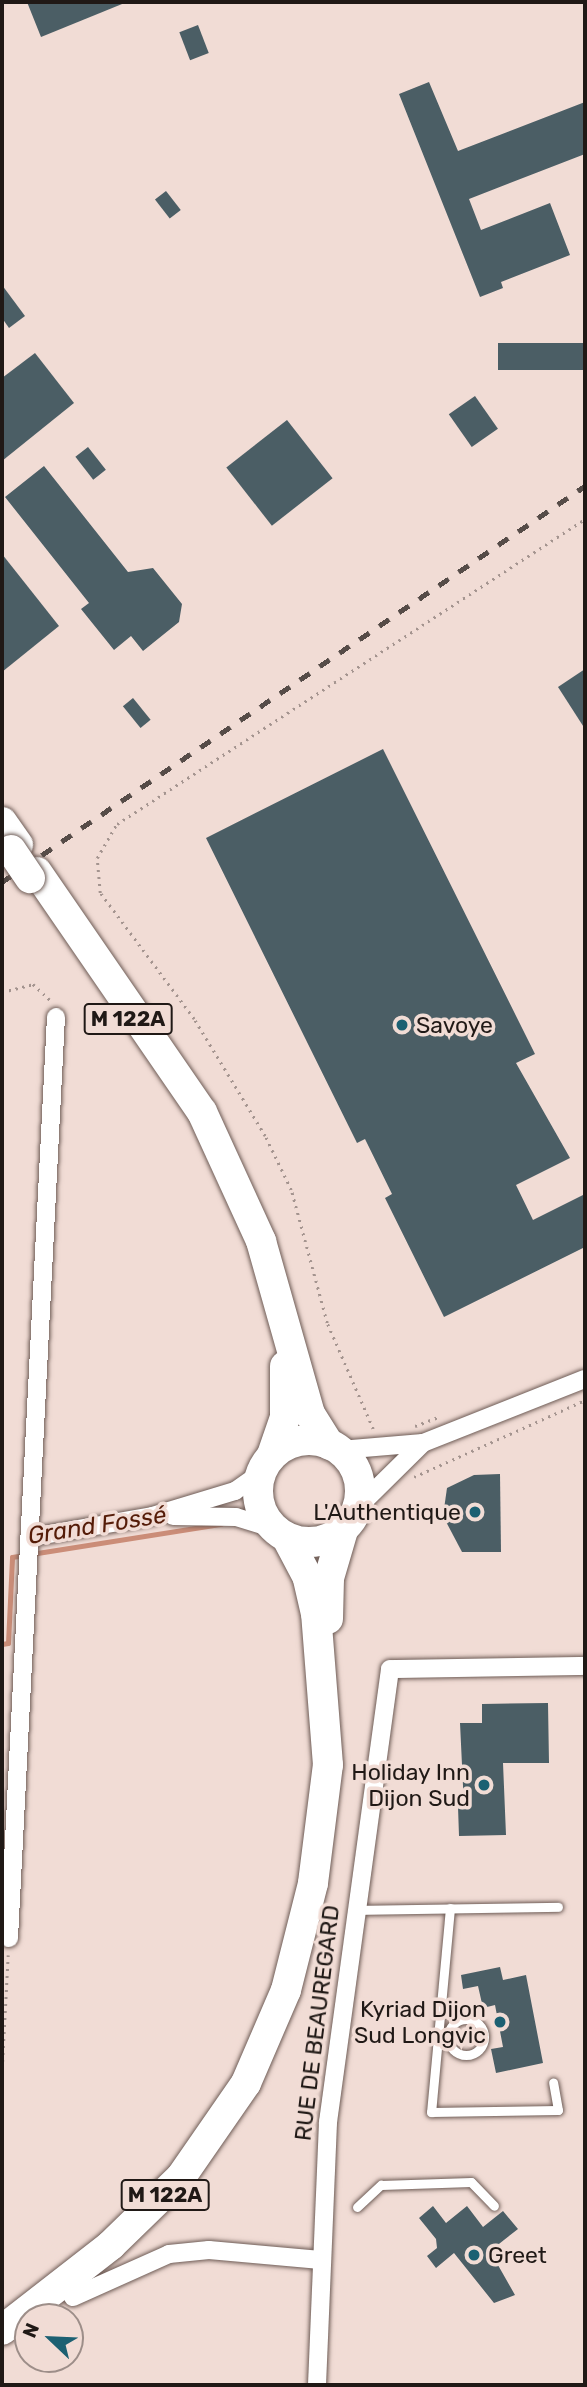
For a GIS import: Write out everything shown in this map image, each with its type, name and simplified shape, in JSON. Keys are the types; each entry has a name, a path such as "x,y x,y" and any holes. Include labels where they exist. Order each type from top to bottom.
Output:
{"main road":[{"name":"M 122A","path":"8,838 175,1087 222,1162 276,1283 310,1414 334,1447"},
{"name":"M 122A","path":"222,1162 253,1248 285,1361 285,1418 267,1464"},
{"path":"294,1442 334,1447 358,1474 350,1518 314,1543 280,1533 259,1505 267,1464 294,1442"},
{"name":"M 122A","path":"65,2303 154,2225 207,2162 260,2076 294,1998 319,1909 335,1813 338,1747 328,1592 350,1518"},
{"name":"M 122A","path":"2,2330 111,2245 181,2177 246,2083 286,1990 313,1883 328,1765 316,1614 307,1576 280,1533"}],"street":[{"path":"9,1938 32,1537 56,1017"},
{"path":"334,1447 379,1449 424,1443 585,1380"},
{"path":"350,1518 386,1475 424,1443"},
{"path":"32,1537 152,1517 235,1491 267,1464"},
{"path":"152,1517 226,1516 280,1533"},
{"name":"RUE DE BEAUREGARD","path":"317,2385 328,2122 354,1910 390,1669 585,1666"},
{"path":"73,2297 169,2254 209,2250 321,2260"}],"lane":[{"path":"354,1910 558,1907"},
{"path":"450,1908 431,2112 558,2110 553,2082"},
{"path":"441,2006 460,2019 478,2022 484,2039 474,2054 451,2048"},
{"path":"451,2048 448,2031 460,2019"},
{"path":"436,2063 451,2048"},
{"path":"357,2207 381,2185 471,2182 494,2206"}],"path":[{"path":"379,1449 327,1323 291,1190 242,1091 100,893 96,858 117,824 585,519"},
{"path":"2,992 33,984 48,995 56,1017"},
{"path":"386,1475 391,1489 585,1400"},
{"path":"2,2069 9,1938"}],"building":[{"path":"27,2 127,2 41,37"},
{"path":"198,25 209,53 190,60 179,32"},
{"path":"429,82 458,151 585,102 585,154 469,199 481,230 550,203 570,255 501,282 503,288 480,297 399,94"},
{"path":"166,191 181,210 170,219 155,200"},
{"path":"2,285 25,316 9,328 2,318"},
{"path":"498,343 585,343 585,370 498,370"},
{"path":"35,353 74,403 2,461 2,378"},
{"path":"475,396 498,429 472,447 449,414"},
{"path":"287,420 333,478 272,526 226,467"},
{"path":"88,447 106,470 93,480 75,457"},
{"path":"44,466 128,572 153,568 182,604 179,622 143,651 131,636 114,650 81,609 89,603 5,497"},
{"path":"2,554 59,626 2,672"},
{"path":"585,669 585,729 558,687"},
{"path":"133,698 151,720 141,728 123,706"},
{"path":"383,749 535,1054 516,1063 570,1158 516,1185 533,1220 585,1194 585,1247 444,1317 385,1198 392,1194 365,1139 357,1143 206,838"},
{"path":"500,1474 501,1552 462,1552 443,1516 447,1488 474,1475"},
{"name":"Holiday Inn Dijon Sud","path":"548,1703 549,1763 503,1763 506,1835 459,1836 458,1807 464,1807 460,1723 482,1723 482,1704"},
{"path":"500,1967 503,1980 526,1975 543,2063 496,2073 491,2049 503,2047 495,2005 483,2008 478,1986 463,1989 461,1975"},
{"name":"Greet","path":"433,2206 446,2223 467,2206 483,2227 503,2211 518,2229 490,2251 515,2295 494,2303 454,2253 436,2268 427,2256 437,2248 436,2239 419,2218"}],"waterway":[{"name":"Grand Fossé","path":"2,1644 8,1643 12,1557 221,1524"}],"railway":[{"path":"2,882 585,486"}],"place":[{"name":"Savoye","path":"402,1025"},
{"name":"L'Authentique","path":"475,1512"},
{"name":"Holiday Inn Dijon Sud","path":"484,1785"},
{"name":"Kyriad Dijon Sud Longvic","path":"500,2022"},
{"name":"Greet","path":"474,2255"}]}
